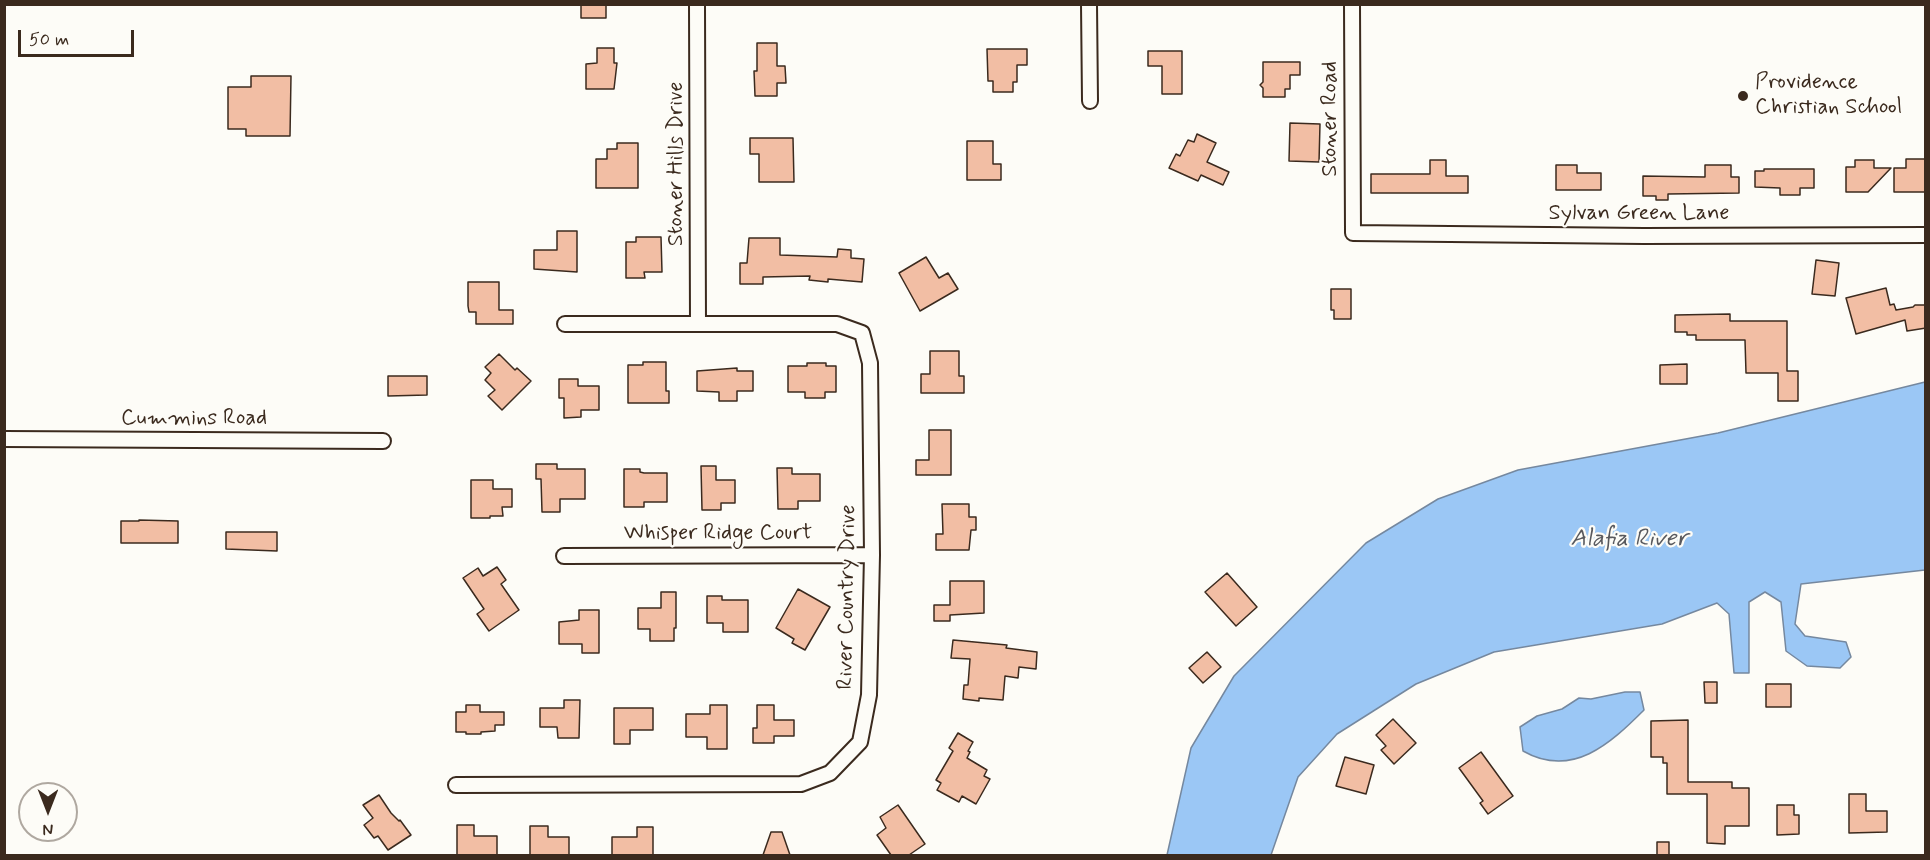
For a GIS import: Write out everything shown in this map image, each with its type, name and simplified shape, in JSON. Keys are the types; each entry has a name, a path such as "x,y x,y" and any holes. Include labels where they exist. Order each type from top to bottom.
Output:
{"street":[{"name":"Stoner Hills Drive","path":"697,4 698,324"},
{"path":"1089,4 1090,101"},
{"name":"Stoner Road","path":"1352,4 1353,233"},
{"name":"Sylvan Green Lane","path":"1353,233 1644,236 1926,235"},
{"name":"River Country Drive","path":"456,785 801,784 830,773 860,742 869,695 872,555 870,363 862,333 837,324 565,324"},
{"name":"Cummins Road","path":"4,439 384,441"},
{"name":"Whisper Ridge Court","path":"564,556 872,555"}],"water":[{"name":"Alafia River","path":"1925,382 1925,570 1801,584 1795,624 1805,636 1846,642 1851,657 1840,668 1807,666 1786,651 1781,602 1765,592 1749,602 1749,673 1734,673 1729,614 1717,603 1662,624 1494,652 1416,684 1337,734 1298,777 1271,855 1167,855 1191,748 1234,676 1366,543 1438,499 1518,470 1718,433"},
{"path":"1625,692 1640,692 1644,710 1618,735 1589,754 1558,761 1541,759 1523,751 1520,727 1537,716 1562,709 1579,698 1591,699"}],"building":[{"path":"581,4 606,4 606,18 581,18"},
{"path":"757,43 777,43 777,66 785,66 786,83 777,83 777,96 755,96 754,71 757,71"},
{"path":"597,48 614,48 614,63 617,63 614,89 586,89 586,64 597,63"},
{"path":"987,49 1027,49 1027,65 1017,65 1017,82 1013,82 1013,92 993,92 993,81 988,81"},
{"path":"1148,51 1182,51 1182,94 1162,94 1162,66 1148,66"},
{"path":"1263,62 1300,62 1300,75 1290,75 1290,89 1285,89 1285,97 1263,97 1263,88 1260,85 1263,82"},
{"path":"251,76 291,76 290,136 246,136 246,129 228,129 228,87 251,87"},
{"path":"1290,123 1320,124 1319,162 1289,161"},
{"path":"1197,134 1216,143 1207,162 1229,172 1223,185 1201,175 1198,181 1169,168 1176,154 1180,156 1188,140 1194,142"},
{"path":"750,138 793,138 794,182 759,182 759,154 750,154"},
{"path":"967,141 993,141 993,164 1001,164 1001,180 967,180"},
{"path":"617,143 638,143 638,188 596,188 596,159 607,159 607,149 617,149"},
{"path":"1906,159 1926,159 1926,192 1894,192 1894,168 1906,168"},
{"path":"1430,160 1446,160 1446,176 1468,176 1468,193 1371,193 1371,174 1430,174"},
{"path":"1855,160 1874,160 1874,168 1891,168 1868,192 1846,192 1846,167 1855,167"},
{"path":"1556,165 1577,165 1577,173 1601,173 1601,190 1556,190"},
{"path":"1705,165 1731,165 1731,177 1739,177 1739,193 1668,194 1668,200 1656,200 1656,196 1643,196 1643,176 1705,177"},
{"path":"1764,169 1814,169 1814,188 1800,188 1800,195 1780,195 1780,188 1755,187 1755,171 1764,171"},
{"path":"557,231 577,231 577,272 534,269 534,250 557,250"},
{"path":"636,237 661,237 662,272 644,272 645,278 626,278 626,242 636,242"},
{"path":"749,238 780,238 780,255 837,257 838,249 851,250 851,258 864,259 862,282 809,280 810,276 763,277 763,284 740,284 740,263 747,263"},
{"path":"926,257 939,278 948,273 958,289 920,311 899,273"},
{"path":"1816,260 1839,263 1835,296 1812,294"},
{"path":"468,282 499,282 499,310 513,310 513,324 476,324 476,312 469,312"},
{"path":"1886,288 1890,305 1894,304 1896,310 1915,305 1926,305 1926,328 1907,331 1905,320 1856,334 1846,298"},
{"path":"1331,289 1351,289 1351,319 1334,319 1334,310 1331,310"},
{"path":"1730,314 1730,321 1787,321 1787,371 1798,371 1798,401 1778,401 1778,373 1746,373 1745,340 1696,340 1696,335 1675,332 1675,315"},
{"path":"930,351 959,351 959,376 964,376 964,393 921,393 921,374 930,374"},
{"path":"499,354 515,370 517,368 531,381 502,410 488,396 495,390 485,380 491,373 485,367"},
{"path":"643,362 666,362 666,391 669,391 669,403 628,403 628,365 643,365"},
{"path":"807,363 826,363 826,366 836,366 836,392 825,392 825,398 805,398 805,392 788,392 788,366 807,366"},
{"path":"1687,364 1687,384 1660,384 1660,365"},
{"path":"737,368 737,371 753,371 753,391 737,391 737,401 719,401 719,392 697,391 697,371"},
{"path":"388,376 427,376 427,395 388,396"},
{"path":"559,379 578,379 578,386 599,386 599,410 581,410 581,417 564,418 564,398 559,398"},
{"path":"929,430 951,430 951,475 916,475 916,460 929,460"},
{"path":"536,464 557,464 557,469 585,469 585,499 560,499 560,512 542,512 541,479 536,479"},
{"path":"701,466 716,466 716,480 735,480 735,503 721,503 721,510 702,510"},
{"path":"777,468 792,468 792,474 820,474 820,501 798,501 798,509 778,509"},
{"path":"624,469 640,469 640,472 644,473 667,473 667,502 644,502 644,507 624,507"},
{"path":"471,480 493,480 493,489 512,489 512,507 502,507 503,516 471,518"},
{"path":"942,504 969,504 969,517 976,517 976,530 971,530 969,550 936,550 936,534 943,534"},
{"path":"121,521 178,521 178,543 121,543"},
{"path":"226,532 277,532 277,551 226,549"},
{"path":"497,567 506,580 501,584 519,610 489,631 477,614 484,609 463,578 478,568 483,576"},
{"path":"1227,573 1257,607 1236,626 1205,592"},
{"path":"950,581 984,581 984,613 950,615 950,621 934,621 934,605 950,605"},
{"path":"798,589 830,607 805,650 792,643 794,639 776,628"},
{"path":"661,592 676,592 674,641 650,641 650,629 638,629 638,608 661,608"},
{"path":"707,596 722,596 722,600 748,600 748,632 723,632 723,623 707,623"},
{"path":"579,610 599,610 599,653 582,653 582,644 559,644 559,622 579,620"},
{"path":"953,640 1007,645 1006,648 1037,652 1036,669 1019,667 1018,678 1005,676 1003,700 963,699 964,685 968,685 970,659 951,658"},
{"path":"1207,652 1221,667 1203,683 1189,668"},
{"path":"1704,682 1717,682 1717,703 1705,703"},
{"path":"1766,684 1791,684 1791,707 1766,707"},
{"path":"564,700 580,700 579,738 558,738 557,727 540,727 540,708 564,708"},
{"path":"466,705 480,705 480,712 504,712 504,725 495,725 495,731 481,732 481,734 456,732 456,712 466,712"},
{"path":"710,705 727,705 727,749 707,749 707,737 686,737 686,714 710,714"},
{"path":"757,705 774,705 774,720 794,720 794,736 774,736 774,743 753,743 753,728 757,728"},
{"path":"614,708 653,708 653,730 630,730 630,744 614,744"},
{"path":"1393,719 1416,743 1394,764 1381,750 1386,746 1376,735"},
{"path":"1688,720 1688,782 1732,782 1732,788 1749,788 1749,826 1725,826 1725,844 1707,843 1707,794 1667,794 1667,763 1663,763 1663,757 1651,757 1651,721"},
{"path":"958,733 973,742 967,758 987,770 984,776 990,779 976,804 962,796 959,802 937,790 941,783 936,780 953,751 949,748"},
{"path":"1481,752 1513,796 1488,814 1480,803 1483,801 1459,768"},
{"path":"1345,757 1374,765 1366,794 1336,786"},
{"path":"1849,794 1866,794 1866,811 1887,811 1887,832 1849,833"},
{"path":"379,795 391,813 400,820 411,835 388,850 378,836 374,838 364,825 373,818 363,805"},
{"path":"898,805 925,844 909,855 891,855 877,835 886,828 880,817"},
{"path":"1777,805 1794,805 1794,815 1799,815 1799,834 1777,835"},
{"path":"457,825 474,825 474,836 497,836 497,855 457,855"},
{"path":"530,826 548,826 548,837 569,837 569,855 530,855"},
{"path":"637,827 653,827 653,855 612,855 612,837 637,837"},
{"path":"771,832 782,832 790,855 763,855"},
{"path":"1657,842 1669,842 1669,855 1657,855"}],"place":[{"name":"Providence Christian School","path":"1743,96"}]}
